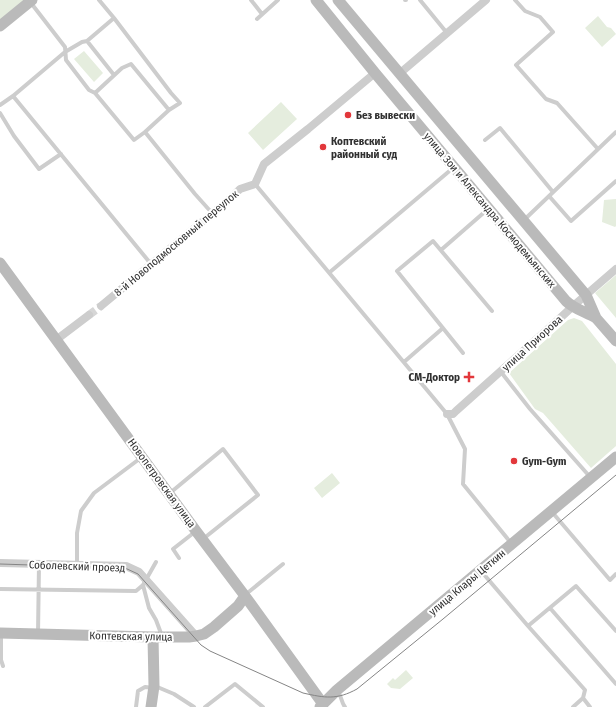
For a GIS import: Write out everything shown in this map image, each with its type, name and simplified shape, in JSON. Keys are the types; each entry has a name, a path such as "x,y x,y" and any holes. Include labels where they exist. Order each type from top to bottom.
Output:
{"street":[{"name":"улица Зои и Александра Космодемьянских","path":"316,0 375,73 566,301 572,307 586,312 596,318"},
{"name":"улица Зои и Александра Космодемьянских","path":"338,0 586,295 596,318 616,341"},
{"path":"399,74 486,0"},
{"path":"0,26 31,1"},
{"path":"255,184 264,164 375,73"},
{"name":"8-й Новоподмосковный переулок","path":"101,306 240,189 255,184"},
{"name":"Новопетровская улица","path":"0,263 245,596 321,705"},
{"name":"улица Приорова","path":"447,414 453,414 572,307 616,270"},
{"path":"56,340 89,315"},
{"name":"улица Клары Цеткин","path":"321,705 616,457"},
{"name":"Соболевский проезд","path":"0,563 126,566 139,572 144,582 196,636"},
{"name":"Коптевская улица","path":"1,633 158,637 196,636 204,634 214,627 238,606 245,596"},
{"path":"151,707 158,637"}],"lane":[{"path":"31,1 65,47 66,60 89,90 95,93 134,140 169,110 180,103 100,0"},
{"path":"251,0 262,14"},
{"path":"257,18 278,0"},
{"path":"420,0 447,34"},
{"path":"515,0 525,12 540,17 553,32 516,65 546,99 558,103 598,149"},
{"path":"0,105 13,96 65,52 82,42 87,41 114,18"},
{"path":"87,41 114,75"},
{"path":"95,93 122,68 131,64 169,110"},
{"path":"13,96 151,264"},
{"path":"0,114 14,136 39,169 61,154"},
{"path":"485,140 500,128 553,192"},
{"path":"145,132 212,214"},
{"path":"523,221 616,132"},
{"path":"330,272 454,167"},
{"path":"549,196 571,221 616,181"},
{"path":"255,184 447,414 465,449 464,484 513,544"},
{"path":"442,250 488,208"},
{"path":"463,353 397,271 433,241 492,311"},
{"path":"404,362 443,328"},
{"path":"501,371 530,409 591,478"},
{"path":"169,494 223,450 258,495 200,535 173,549 179,558"},
{"path":"77,565 77,532 81,511 94,493 142,456"},
{"path":"552,511 610,580 616,574"},
{"path":"0,589 136,591 144,582 156,562"},
{"path":"38,634 39,564"},
{"path":"245,596 283,564"},
{"path":"481,571 585,690 583,698 573,707"},
{"path":"144,582 149,608 156,620 158,637"},
{"path":"528,626 576,586 616,631"},
{"path":"550,608 616,684"},
{"path":"1,633 1,660 4,666"},
{"path":"205,707 235,684 263,707"},
{"path":"136,707 138,691 145,688 154,687 174,694 194,707"},
{"path":"337,690 345,707"},
{"path":"583,698 590,707"}],"green space":[{"path":"0,0 25,0 0,21"},
{"path":"598,16 607,27 611,28 616,34 602,47 585,28"},
{"path":"84,51 103,73 94,82 74,59"},
{"path":"281,102 297,119 263,150 248,133"},
{"path":"616,199 615,227 602,222 604,200"},
{"path":"616,275 616,318 595,293"},
{"path":"574,318 582,321 616,364 616,446 591,468 543,413 535,409 509,373 568,320"},
{"path":"332,473 340,483 322,498 314,488"},
{"path":"406,670 413,678 400,689 391,688 387,684 393,678 395,680"}],"tunnel":[{"path":"89,315 101,306"}],"tram line":[{"path":"0,564 125,568 138,574 201,645 210,651 303,693 331,697 350,693 357,689 616,475"}],"place":[{"name":"Без вывески","path":"348,115"},
{"name":"Коптевский районный суд","path":"323,147"},
{"name":"СМ-Доктор","path":"469,377"},
{"name":"Gym-Gym","path":"514,461"}]}
